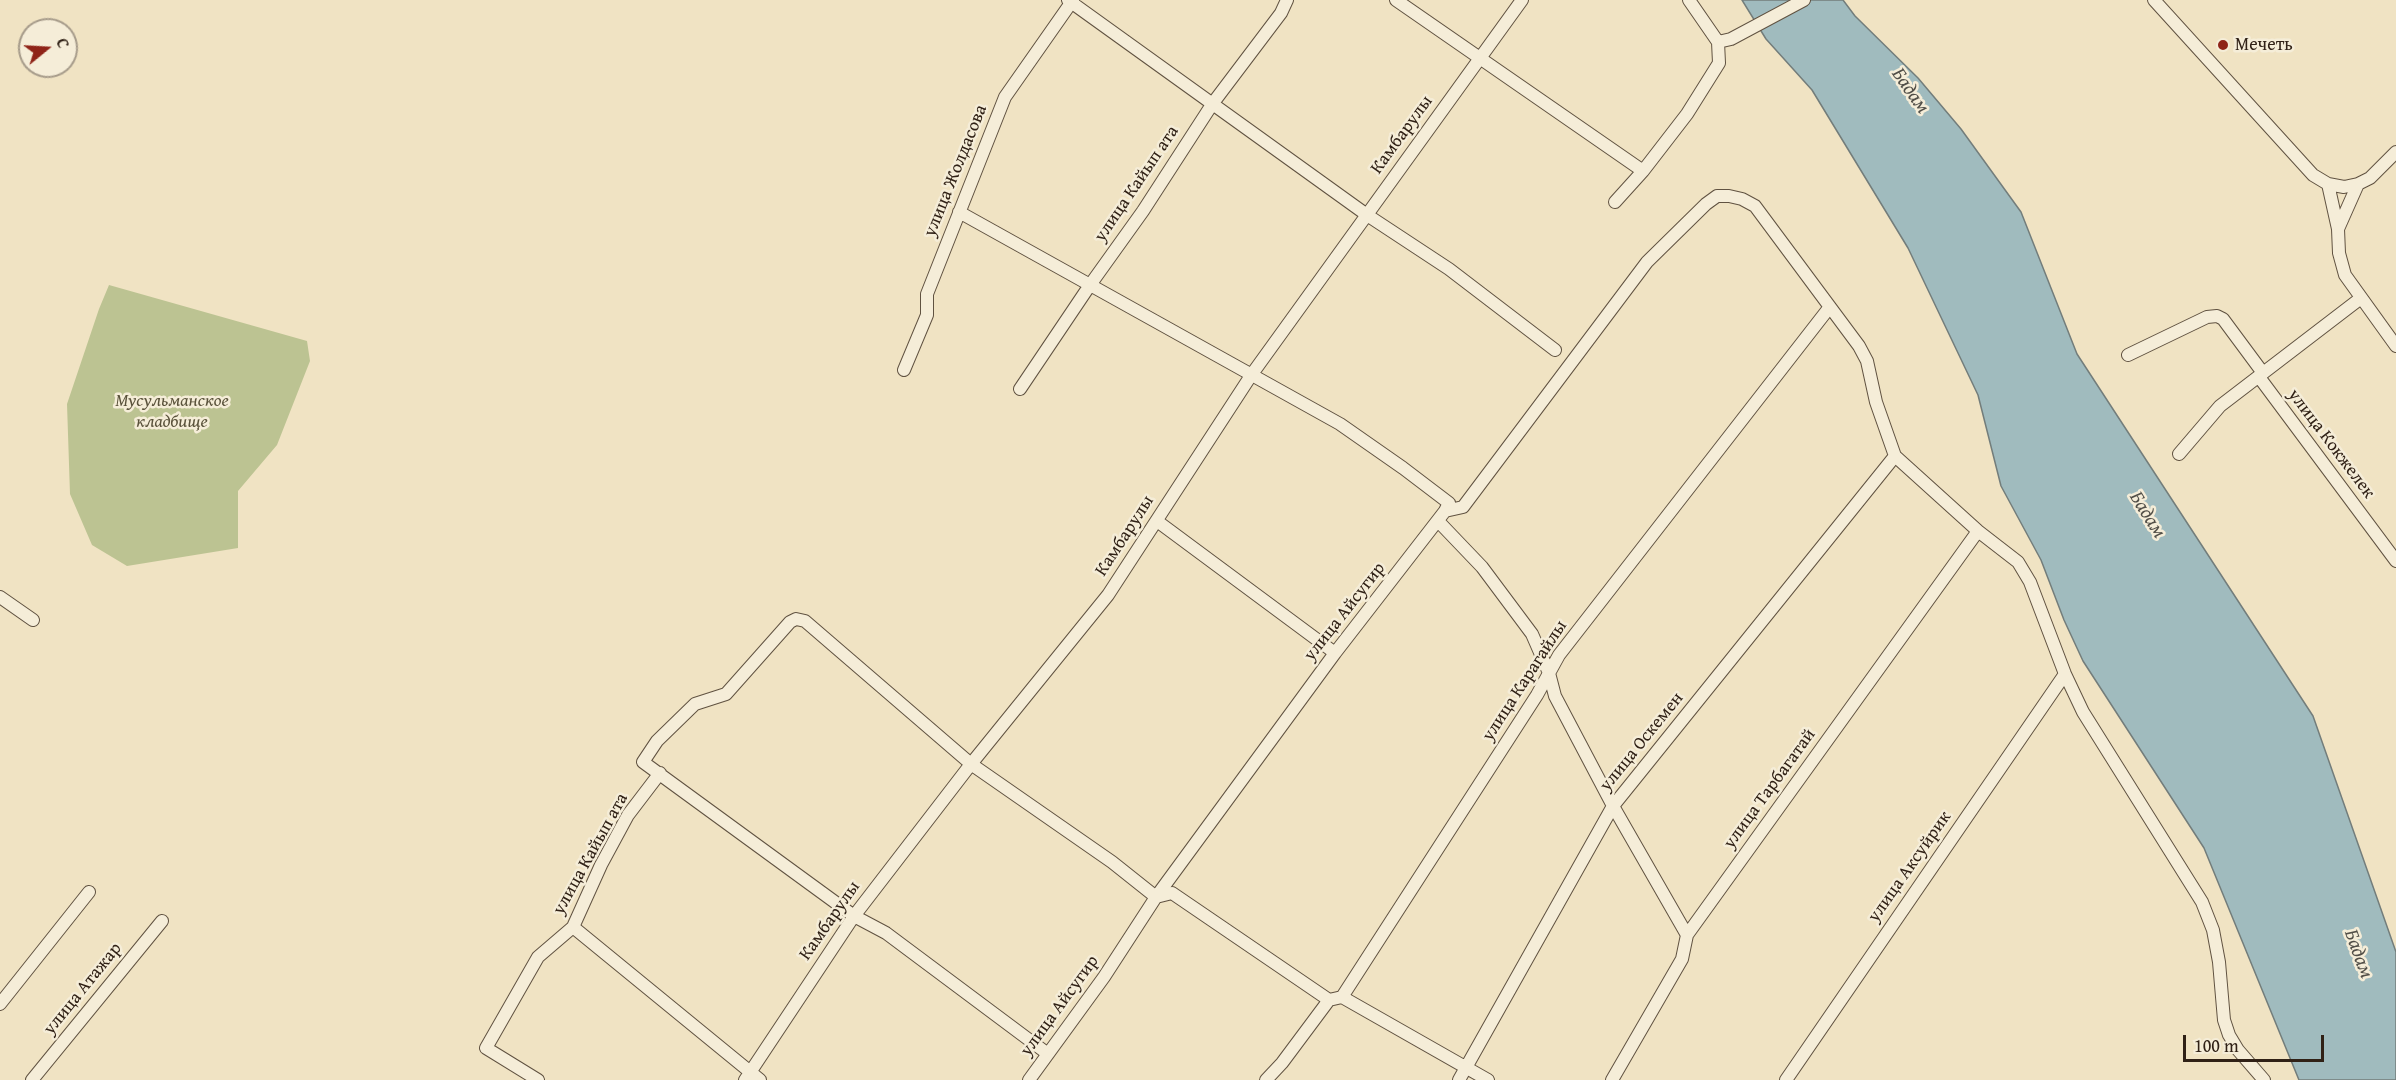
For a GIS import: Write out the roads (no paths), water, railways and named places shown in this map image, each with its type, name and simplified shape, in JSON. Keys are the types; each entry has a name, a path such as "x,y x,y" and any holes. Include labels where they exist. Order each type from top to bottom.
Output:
{"street":[{"name":"улица Кайып ата","path":"1020,389 1143,211 1213,103 1281,12 1287,0"},
{"path":"1396,0 1642,171"},
{"name":"Камбарулы","path":"752,1077 854,916 971,764 1108,595 1251,374 1522,0"},
{"path":"1615,202 1686,114 1719,63 1718,42 1689,0"},
{"path":"1718,42 1731,39 1804,0"},
{"path":"2154,0 2313,174 2328,184 2343,187 2358,184 2370,178 2396,152"},
{"path":"1071,1 1367,215 1449,269 1555,350"},
{"name":"улица Жолдасова","path":"904,370 927,315 927,294 1005,97 1071,1"},
{"path":"2328,184 2338,229 2339,253 2345,275 2396,346"},
{"path":"2338,229 2358,184"},
{"name":"улица Айсугир","path":"1029,1080 1104,977 1156,897 1335,653 1442,516 1463,507 1647,261 1706,204 1718,196 1742,199 1755,206 1829,308"},
{"path":"959,212 1340,424 1449,503 1442,516 1532,634 1549,673 1555,696 1613,806 1687,935"},
{"path":"2179,454 2220,406 2361,298"},
{"path":"1829,308 1859,346 1867,362 1876,402 1895,456 1978,531 2018,562 2030,582 2065,674 2083,712 2202,902 2213,930 2219,962 2224,1020 2229,1035 2238,1050 2264,1080"},
{"name":"улица Карагайлы","path":"1342,997 1559,655 1829,308"},
{"name":"улица Кокжелек","path":"2128,355 2207,317 2217,316 2223,319 2396,561"},
{"name":"улица Оскемен","path":"1459,1080 1613,806 1895,456"},
{"path":"1157,521 1335,653"},
{"name":"улица Тарбагатай","path":"1612,1080 1682,959 1687,935 1978,531"},
{"path":"0,597 33,620"},
{"path":"1048,1054 886,933 854,916 643,762 657,741 695,704 726,694 790,622 796,619 805,621 971,764 1112,862 1156,897 1172,894 1329,1000"},
{"name":"улица Аксуйрик","path":"1786,1080 2065,674"},
{"name":"улица Кайып ата","path":"538,1080 486,1048 538,957 573,927 601,865 628,815 660,773"},
{"path":"0,1004 89,892"},
{"name":"улица Атажар","path":"32,1080 162,921"},
{"path":"573,927 752,1077"},
{"path":"1266,1080 1282,1063 1329,1000 1342,997 1488,1080"}],"water":[{"name":"Бадам","path":"1742,0 1843,0 1855,16 1918,78 1961,129 2021,212 2077,354 2313,716 2396,952 2396,1080 2299,1080 2204,848 2083,661 2064,620 2041,560 2001,486 1978,395 1908,248 1812,90 1766,39"}],"place":[{"name":"Мечеть","path":"2223,45"}],"park label":[{"name":"Мусульманское кладбище","path":"172,411"}]}
